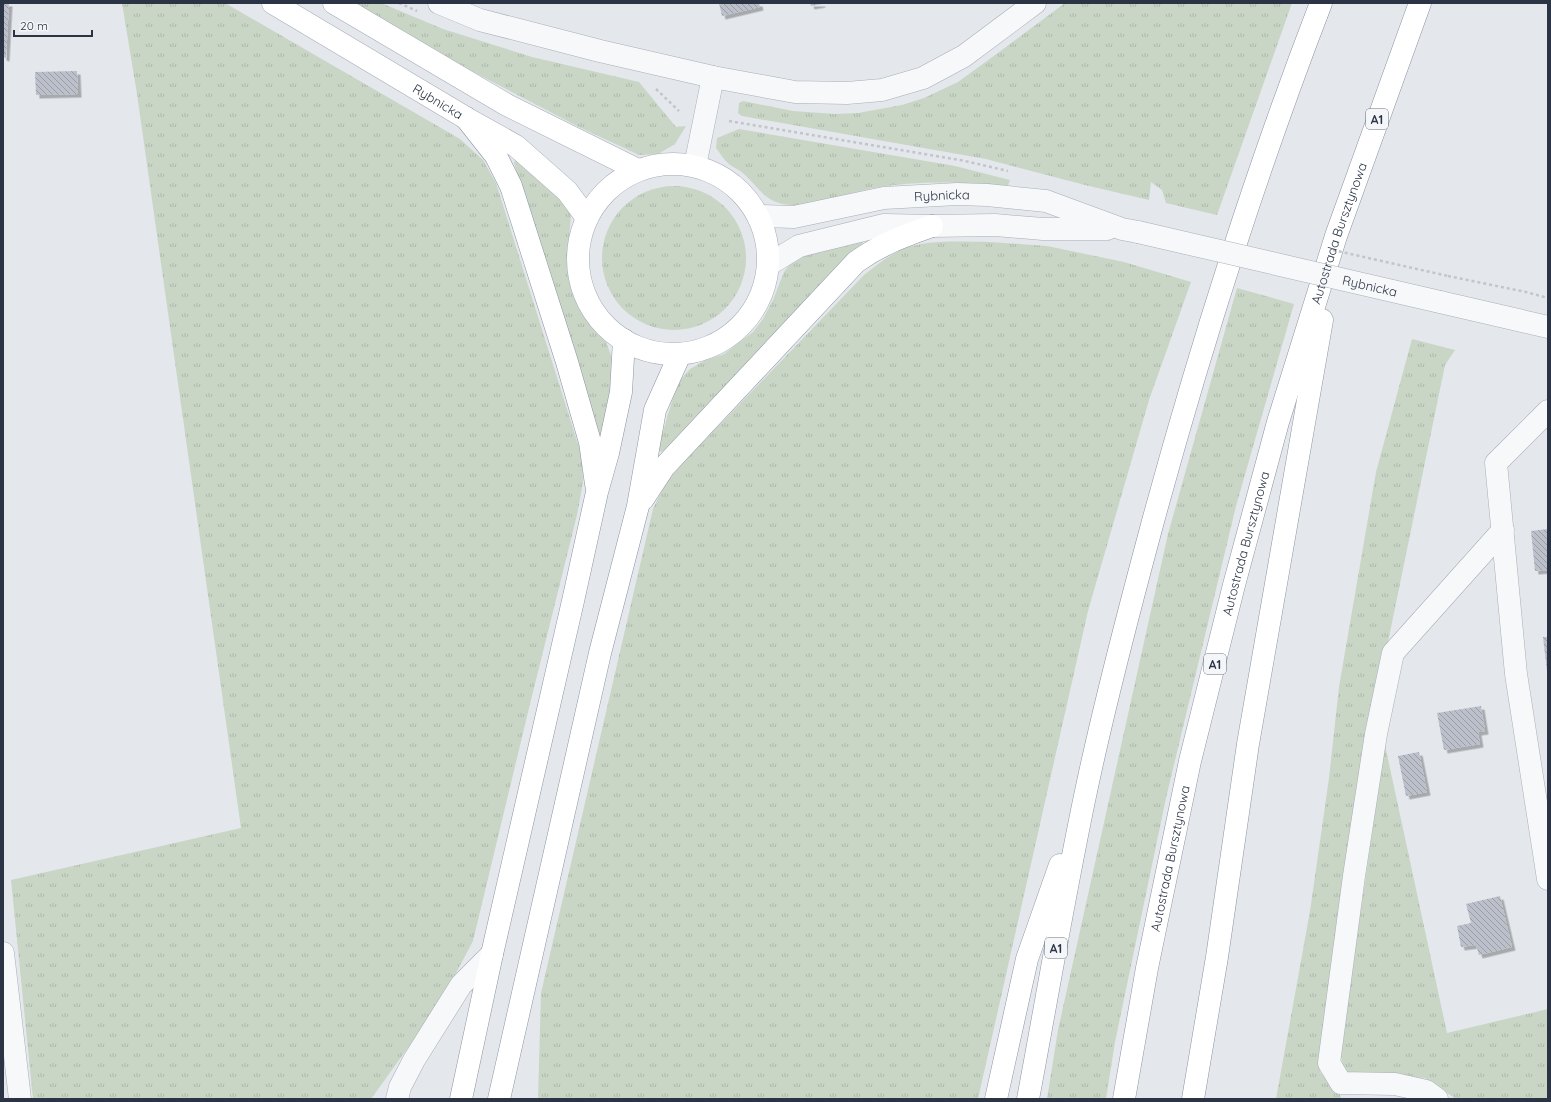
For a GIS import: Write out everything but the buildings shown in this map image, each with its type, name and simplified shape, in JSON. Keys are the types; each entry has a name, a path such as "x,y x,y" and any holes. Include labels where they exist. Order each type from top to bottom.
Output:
{"main road":[{"name":"Rybnicka","path":"273,3 466,118 516,146 567,191 587,218"},
{"path":"334,3 508,105 638,170"},
{"name":"A1","path":"1028,1099 1085,796 1131,602 1165,477 1219,292 1249,200 1321,3"},
{"name":"Autostrada Bursztynowa","path":"1124,1099 1146,968 1190,762 1234,585 1278,422 1336,236 1420,3"},
{"path":"466,118 496,156 511,186 567,362 590,442 597,492"},
{"path":"676,164 695,166 714,173 732,184 747,198 758,216 768,248 768,265 765,285 758,303 747,319 733,332 717,343 699,350 680,354 660,353 647,350 624,340 608,328 595,313 585,295 580,276 578,256 581,236 587,218 596,203 622,178 638,170 656,165 676,164"},
{"path":"638,506 664,467 856,262 890,241 932,226"},
{"path":"1193,1099 1217,957 1248,744 1336,236"},
{"path":"461,1099 492,954 597,492 608,453 621,392 624,340"},
{"path":"499,1099 600,653 638,506 655,410 680,354"},
{"path":"996,1099 1028,959 1085,796"}],"street":[{"path":"439,3 480,20 600,51 713,77 795,92 847,93 882,90 923,78 964,56 1035,3"},
{"path":"695,166 713,77"},
{"name":"Rybnicka","path":"758,216 794,217 884,198 957,194 1046,200 1130,230 1548,327"},
{"name":"Rybnicka","path":"768,265 799,246 884,225 995,225 1043,229 1130,230"},
{"path":"1548,411 1496,463 1516,674 1548,879"},
{"path":"1437,1099 1426,1091 1395,1084 1341,1084 1329,1063 1354,876 1376,734 1393,654 1503,530"},
{"path":"3,953 20,1099"},
{"path":"397,1099 400,1087 414,1060 461,985 492,954"}],"path":[{"path":"726,120 965,161 1010,171"},
{"path":"1448,276 1548,298"}],"green space":[{"path":"122,3 225,3 460,139 483,160 496,183 582,457 583,482 577,515 473,941 440,1003 371,1099 33,1099 11,880 241,828 137,94"},
{"path":"354,3 381,3 443,29 532,57 639,82 676,127 686,126 675,144 658,154 639,155 579,127 441,55"},
{"path":"1065,3 1292,3 1217,215 1166,203 1162,190 1151,182 1149,200 986,159 742,116 738,113 739,103 743,101 793,111 835,114 858,113 902,105 924,98 958,82"},
{"path":"739,129 955,166 1010,180 1008,186 958,183 891,185 863,190 813,203 789,205 773,201 764,195 742,173 729,164 716,148 717,138"},
{"path":"515,160 520,160 558,193 571,214 567,262 572,289 579,308 606,342 615,366 602,437 598,435 514,163"},
{"path":"667,186 681,186 708,194 720,202 730,212 741,230 745,244 745,272 741,286 730,304 720,314 702,325 681,330 667,330 640,322 628,314 618,304 607,286 602,265 602,251 610,224 618,212 628,202 646,191"},
{"path":"863,239 863,243 665,450 661,452 658,448 676,388 690,369 704,361 724,354 753,332 763,319 773,300 784,272 790,264 800,257"},
{"path":"935,242 990,242 1047,246 1124,262 1191,282 1149,400 1088,611 978,1099 538,1099 541,993 653,509 665,484 682,464 864,275 882,261 903,249"},
{"path":"1237,288 1294,304 1236,506 1166,798 1115,1042 1106,1099 1047,1099 1058,1030 1168,534"},
{"path":"1412,339 1455,350 1445,365 1388,642 1342,894 1320,1072 1340,1095 1341,1099 1276,1099 1310,911 1329,778 1339,687 1376,472"},
{"path":"1385,745 1447,1033 1548,1009 1548,1099 1456,1099 1425,1078 1345,1072 1340,1053"}]}
